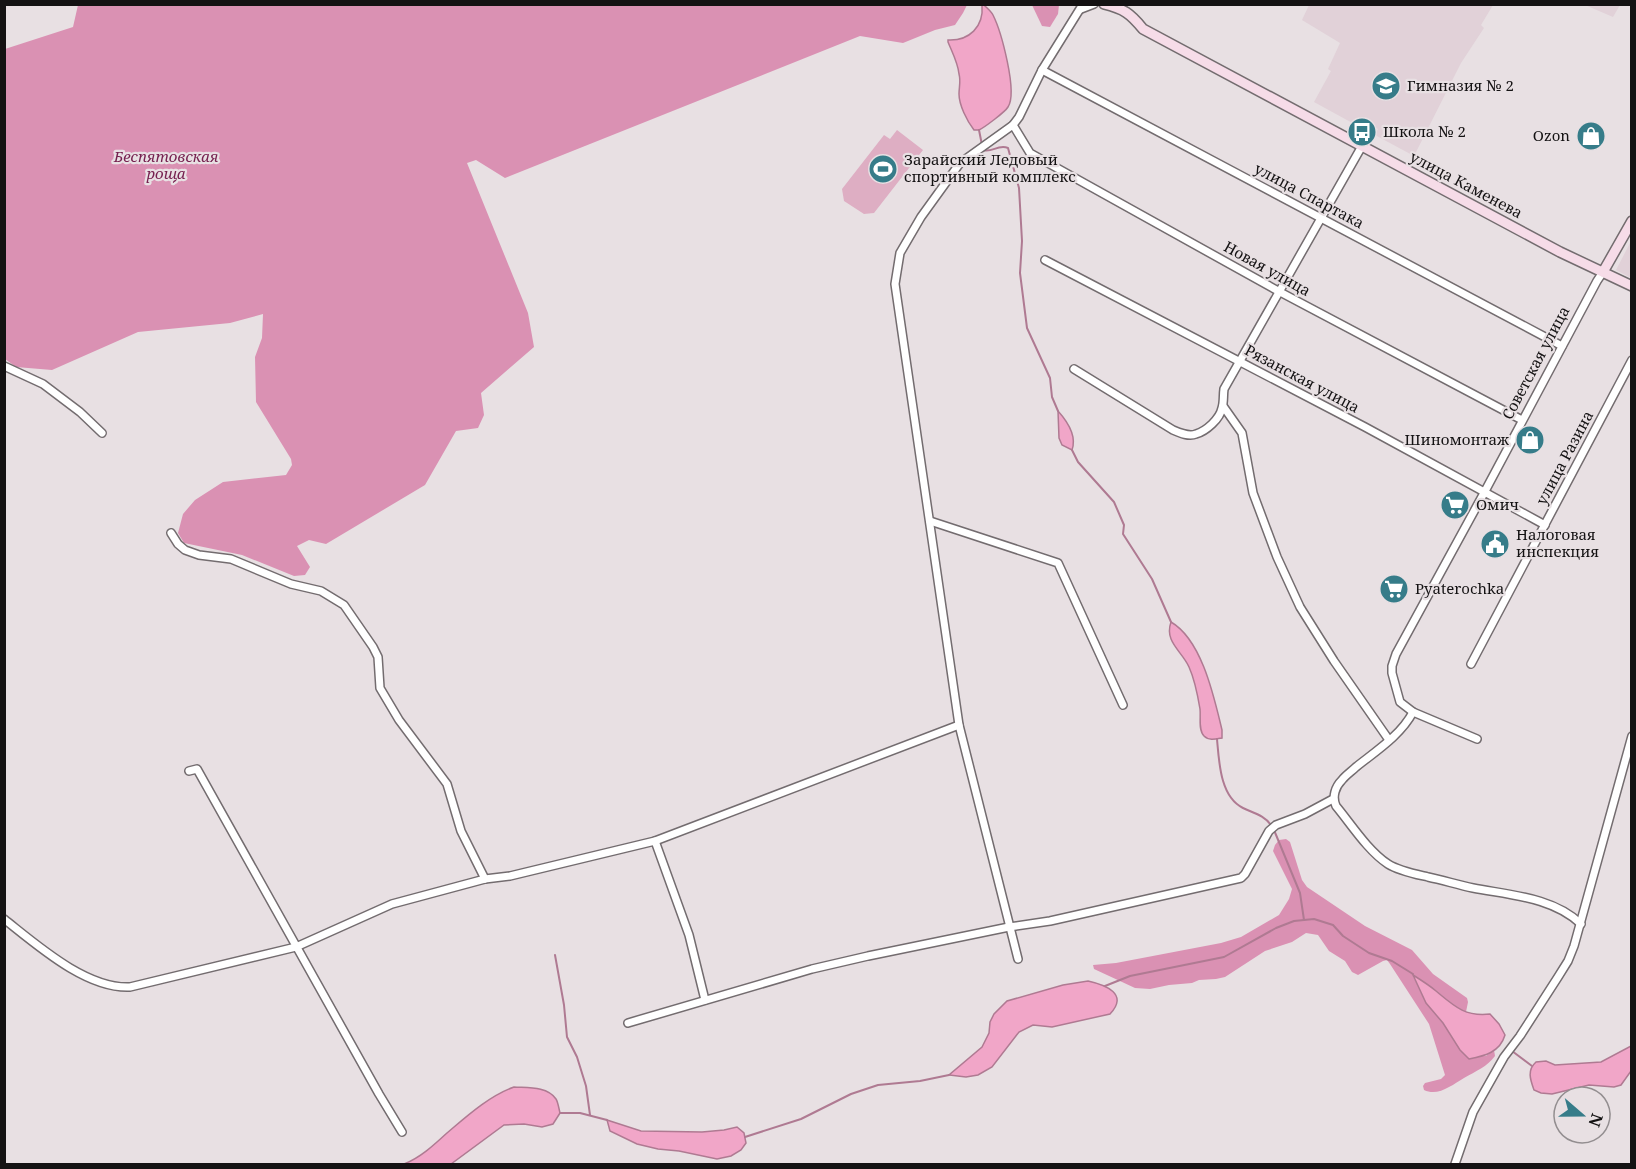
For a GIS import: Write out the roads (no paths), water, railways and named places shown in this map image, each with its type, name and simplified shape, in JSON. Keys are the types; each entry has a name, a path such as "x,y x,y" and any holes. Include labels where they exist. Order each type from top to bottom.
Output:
{"main road":[{"path":"1130,4 1134,17"},
{"name":"улица Каменева","path":"1112,5 1134,17 1143,29 1560,252 1632,286"},
{"name":"Советская улица","path":"1603,272 1632,221"}],"street":[{"path":"1018,959 959,725 895,284 900,254 921,217 960,163 1013,125 1042,70 1082,7 1094,4"},
{"name":"улица Спартака","path":"1042,70 1562,346"},
{"name":"Новая улица","path":"1013,125 1030,153 1280,292 1522,420"},
{"path":"1074,369 1173,430 1195,435 1209,426 1220,414 1224,389 1362,146"},
{"name":"Рязанская улица","path":"1045,260 1355,422 1545,525"},
{"name":"Советская улица","path":"1413,712 1400,702 1394,683 1392,666 1396,654 1603,272"},
{"name":"улица Разина","path":"1471,664 1632,360"},
{"path":"4,366 43,384 80,412 102,433"},
{"path":"1223,406 1242,433 1253,493 1277,557 1300,607 1334,662 1389,740"},
{"path":"930,521 1058,563 1124,705"},
{"path":"171,533 185,550 199,555 231,559 291,584 321,591 344,605 378,657 380,688 399,720 447,784 461,831 485,879"},
{"path":"628,1023 812,969 1009,927 1050,921 1241,878 1269,831 1276,825 1305,814 1333,799 1342,779 1389,740 1408,721 1413,712 1477,739"},
{"path":"4,920 60,963 102,983 118,988 130,987 296,947 392,904 485,879 510,876 656,841 959,725"},
{"path":"1455,1164 1473,1112 1504,1057 1568,962 1581,924 1632,736"},
{"path":"189,771 197,769 402,1132"},
{"path":"1333,799 1336,806 1376,854 1389,865 1408,872 1471,887 1522,896 1574,917 1581,924"},
{"path":"656,841 688,935 705,1000"}],"waterway":[{"path":"979,130 983,150 1008,148 1019,188 1022,241 1020,273 1027,328 1050,378 1052,397 1058,411"},
{"path":"1072,450 1078,462 1114,502 1124,525 1123,534 1152,579 1171,622"},
{"path":"1217,739 1222,778 1230,796 1235,803 1262,817 1271,825"},
{"path":"1274,830 1300,893 1304,920"},
{"path":"1105,986 1130,976 1224,957 1276,928 1294,921 1314,919 1333,925 1343,936 1369,953 1392,961 1413,974"},
{"path":"555,955 567,1037 577,1057 586,1086 590,1115"},
{"path":"1512,1051 1532,1066"},
{"path":"745,1137 801,1119 851,1094 878,1085 920,1081 949,1075"},
{"path":"560,1113 580,1113 607,1120"}],"place":[{"name":"Гимназия № 2","path":"1386,86"},
{"name":"Школа № 2","path":"1362,132"},
{"name":"Ozon","path":"1591,136"},
{"name":"Зарайский Ледовый спортивный комплекс","path":"883,169"},
{"name":"Шиномонтаж","path":"1530,440"},
{"name":"Омич","path":"1455,505"},
{"name":"Налоговая инспекция","path":"1495,544"},
{"name":"Pyaterochka","path":"1394,589"}],"park label":[{"name":"Беспятовская роща","path":"166,166"}]}
